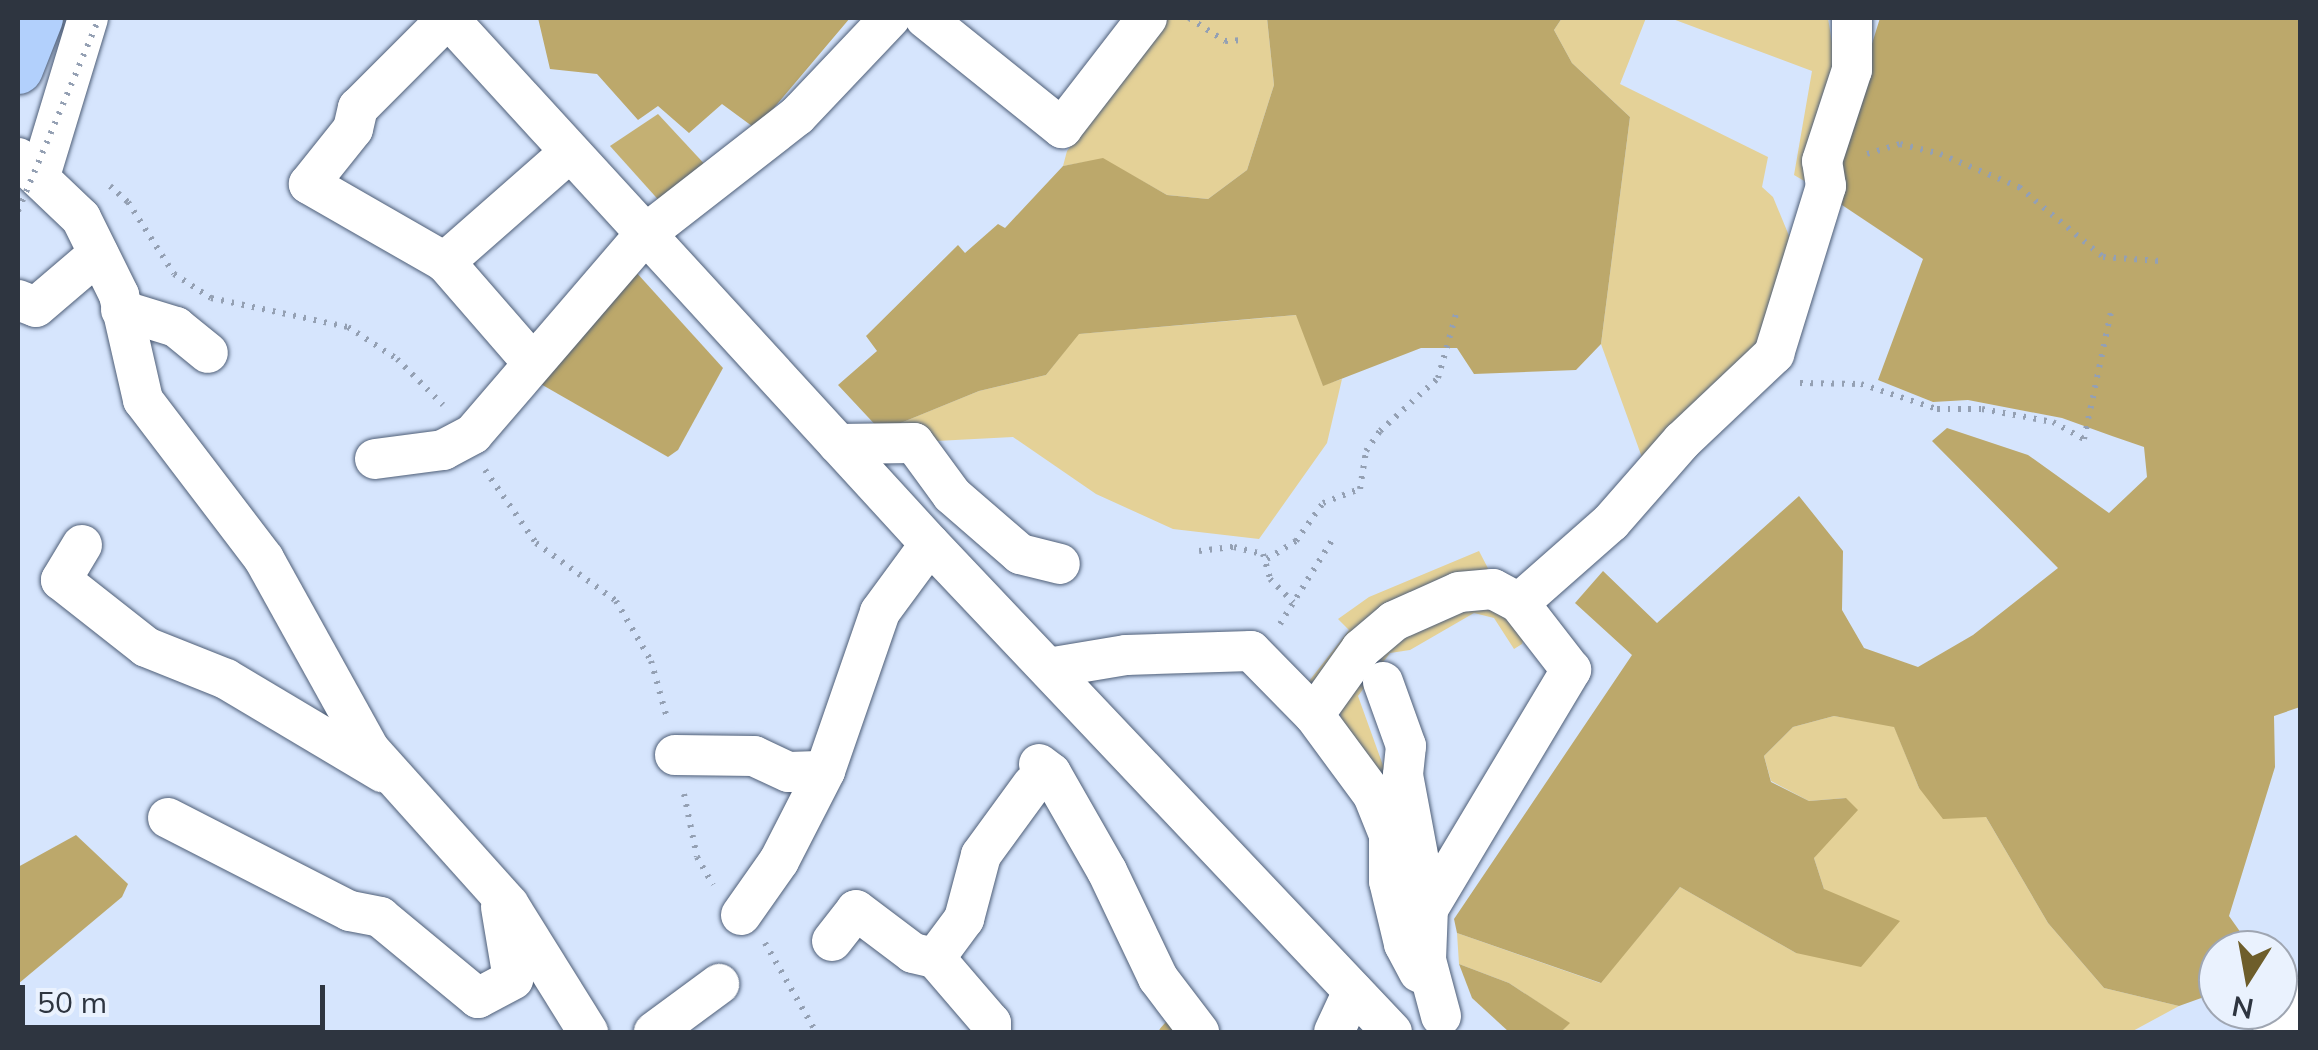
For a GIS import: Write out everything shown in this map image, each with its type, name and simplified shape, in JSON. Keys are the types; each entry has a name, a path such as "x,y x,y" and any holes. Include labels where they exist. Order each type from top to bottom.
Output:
{"main road":[{"path":"18,70 38,18"}],"street":[{"path":"88,18 65,104 29,167 81,218 122,310 142,400 264,558 370,750 499,894 588,1032"},
{"path":"531,361 446,262 309,184 352,130 358,108 448,18 930,544 1392,1032"},
{"path":"375,458 443,450 464,440 644,235 797,116 890,18"},
{"path":"925,18 1062,128 1147,18"},
{"path":"1519,603 1611,522 1774,354 1826,186 1822,161 1852,70 1852,18"},
{"path":"446,262 570,152"},
{"path":"18,300 36,307 98,254"},
{"path":"122,310 176,326 208,353"},
{"path":"838,444 914,443 952,495 1020,554 1060,564"},
{"path":"741,915 779,861 825,772 880,612 930,544"},
{"path":"82,545 61,580 146,647 226,679 400,782"},
{"path":"1314,715 1361,649 1394,621 1459,592 1493,589 1519,603 1571,670 1428,909"},
{"path":"1048,668 1126,655 1251,651 1314,715 1373,795 1388,835 1389,881 1404,944 1446,1024"},
{"path":"1383,682 1406,746 1403,775 1428,909 1426,960 1446,1024"},
{"path":"675,755 754,756 789,772 825,772"},
{"path":"934,958 964,919 981,854 1035,775 1051,773 1107,871 1162,1017 1199,1032"},
{"path":"168,818 350,911 380,917 478,998 514,980 499,894"},
{"path":"832,941 856,910 913,954 934,958 990,1024 990,1032"},
{"path":"654,1032 719,984"},
{"path":"1334,1032 1353,991"},
{"path":"2273,1032 2300,996"}],"path":[{"path":"18,211 99,18"},
{"path":"1189,18 1225,41 1244,40"},
{"path":"1826,186 1861,156 1900,144 2019,188 2104,258 2160,261"},
{"path":"101,179 128,202 174,274 211,298 310,314 375,342 439,398 536,543 616,601 635,628 675,755 704,876 783,965 816,1032"},
{"path":"1744,382 1862,384 1937,409 1982,409 2053,422 2084,439 2112,307"},
{"path":"1199,551 1234,547 1267,558 1296,541 1323,504 1360,489 1366,451 1380,431 1438,378 1456,314"},
{"path":"1260,660 1334,537"},
{"path":"1267,558 1270,579 1293,602"}],"shaded area":[{"path":"538,18 850,18 756,129 722,104 689,133 658,106 638,120 597,74 550,69"},
{"path":"1168,18 1267,18 1274,85 1247,170 1208,199 1167,195 1103,159 1063,166 1067,151"},
{"path":"1267,18 1562,18 1554,30 1572,63 1630,117 1601,344 1576,370 1474,374 1457,348 1421,348 1323,386 1296,315 1079,334 1046,375 979,391 881,431 838,385 877,351 866,336 958,245 965,253 998,224 1005,228 1063,166 1103,158 1167,195 1208,199 1247,170 1274,85"},
{"path":"1562,18 1646,18 1620,84 1768,157 1762,187 1773,197 1792,243 1761,351 1644,463 1601,344 1630,117 1572,63 1554,30"},
{"path":"1670,18 1828,18 1837,74 1806,182 1794,175 1812,71"},
{"path":"1880,18 2300,18 2300,707 2274,716 2275,767 2229,916 2239,930 2198,930 2198,999 2179,1006 2104,988 2048,923 1986,817 1943,819 1919,788 1894,727 1834,716 1793,727 1764,756 1771,782 1809,801 1846,798 1858,810 1814,858 1824,889 1900,921 1861,967 1796,953 1680,887 1601,983 1457,933 1454,919 1632,655 1575,603 1603,571 1657,623 1799,496 1843,551 1842,610 1864,648 1918,667 1973,635 2058,568 1932,441 1947,428 2028,455 2109,513 2147,477 2144,447 2062,418 1968,400 1933,402 1878,380 1923,259 1836,201 1833,169"},
{"path":"658,114 710,170 663,205 610,146"},
{"path":"635,271 723,368 678,450 668,457 532,379"},
{"path":"1297,315 1323,385 1342,379 1327,443 1259,539 1173,529 1096,494 1013,437 936,441 898,424 979,391 1046,375 1078,334"},
{"path":"1479,551 1493,578 1302,690 1349,630 1338,619 1369,597"},
{"path":"1483,597 1525,635 1522,644 1514,649 1494,618 1474,613 1410,650 1390,653 1358,696 1389,782 1342,726 1339,704 1386,635"},
{"path":"1834,716 1894,726 1919,788 1986,817 2048,923 2104,988 2179,1006 2131,1032 1561,1032 1569,1023 1509,983 1459,964 1457,933 1600,983 1680,887 1796,953 1824,889 1814,858 1846,798 1809,801 1771,781 1764,756 1793,727"},
{"path":"76,835 128,884 122,897 18,984 18,867"},
{"path":"1459,964 1509,983 1570,1023 1561,1032 1509,1032 1472,998"}],"waterway":[{"path":"1165,1032 1173,1023"}]}
